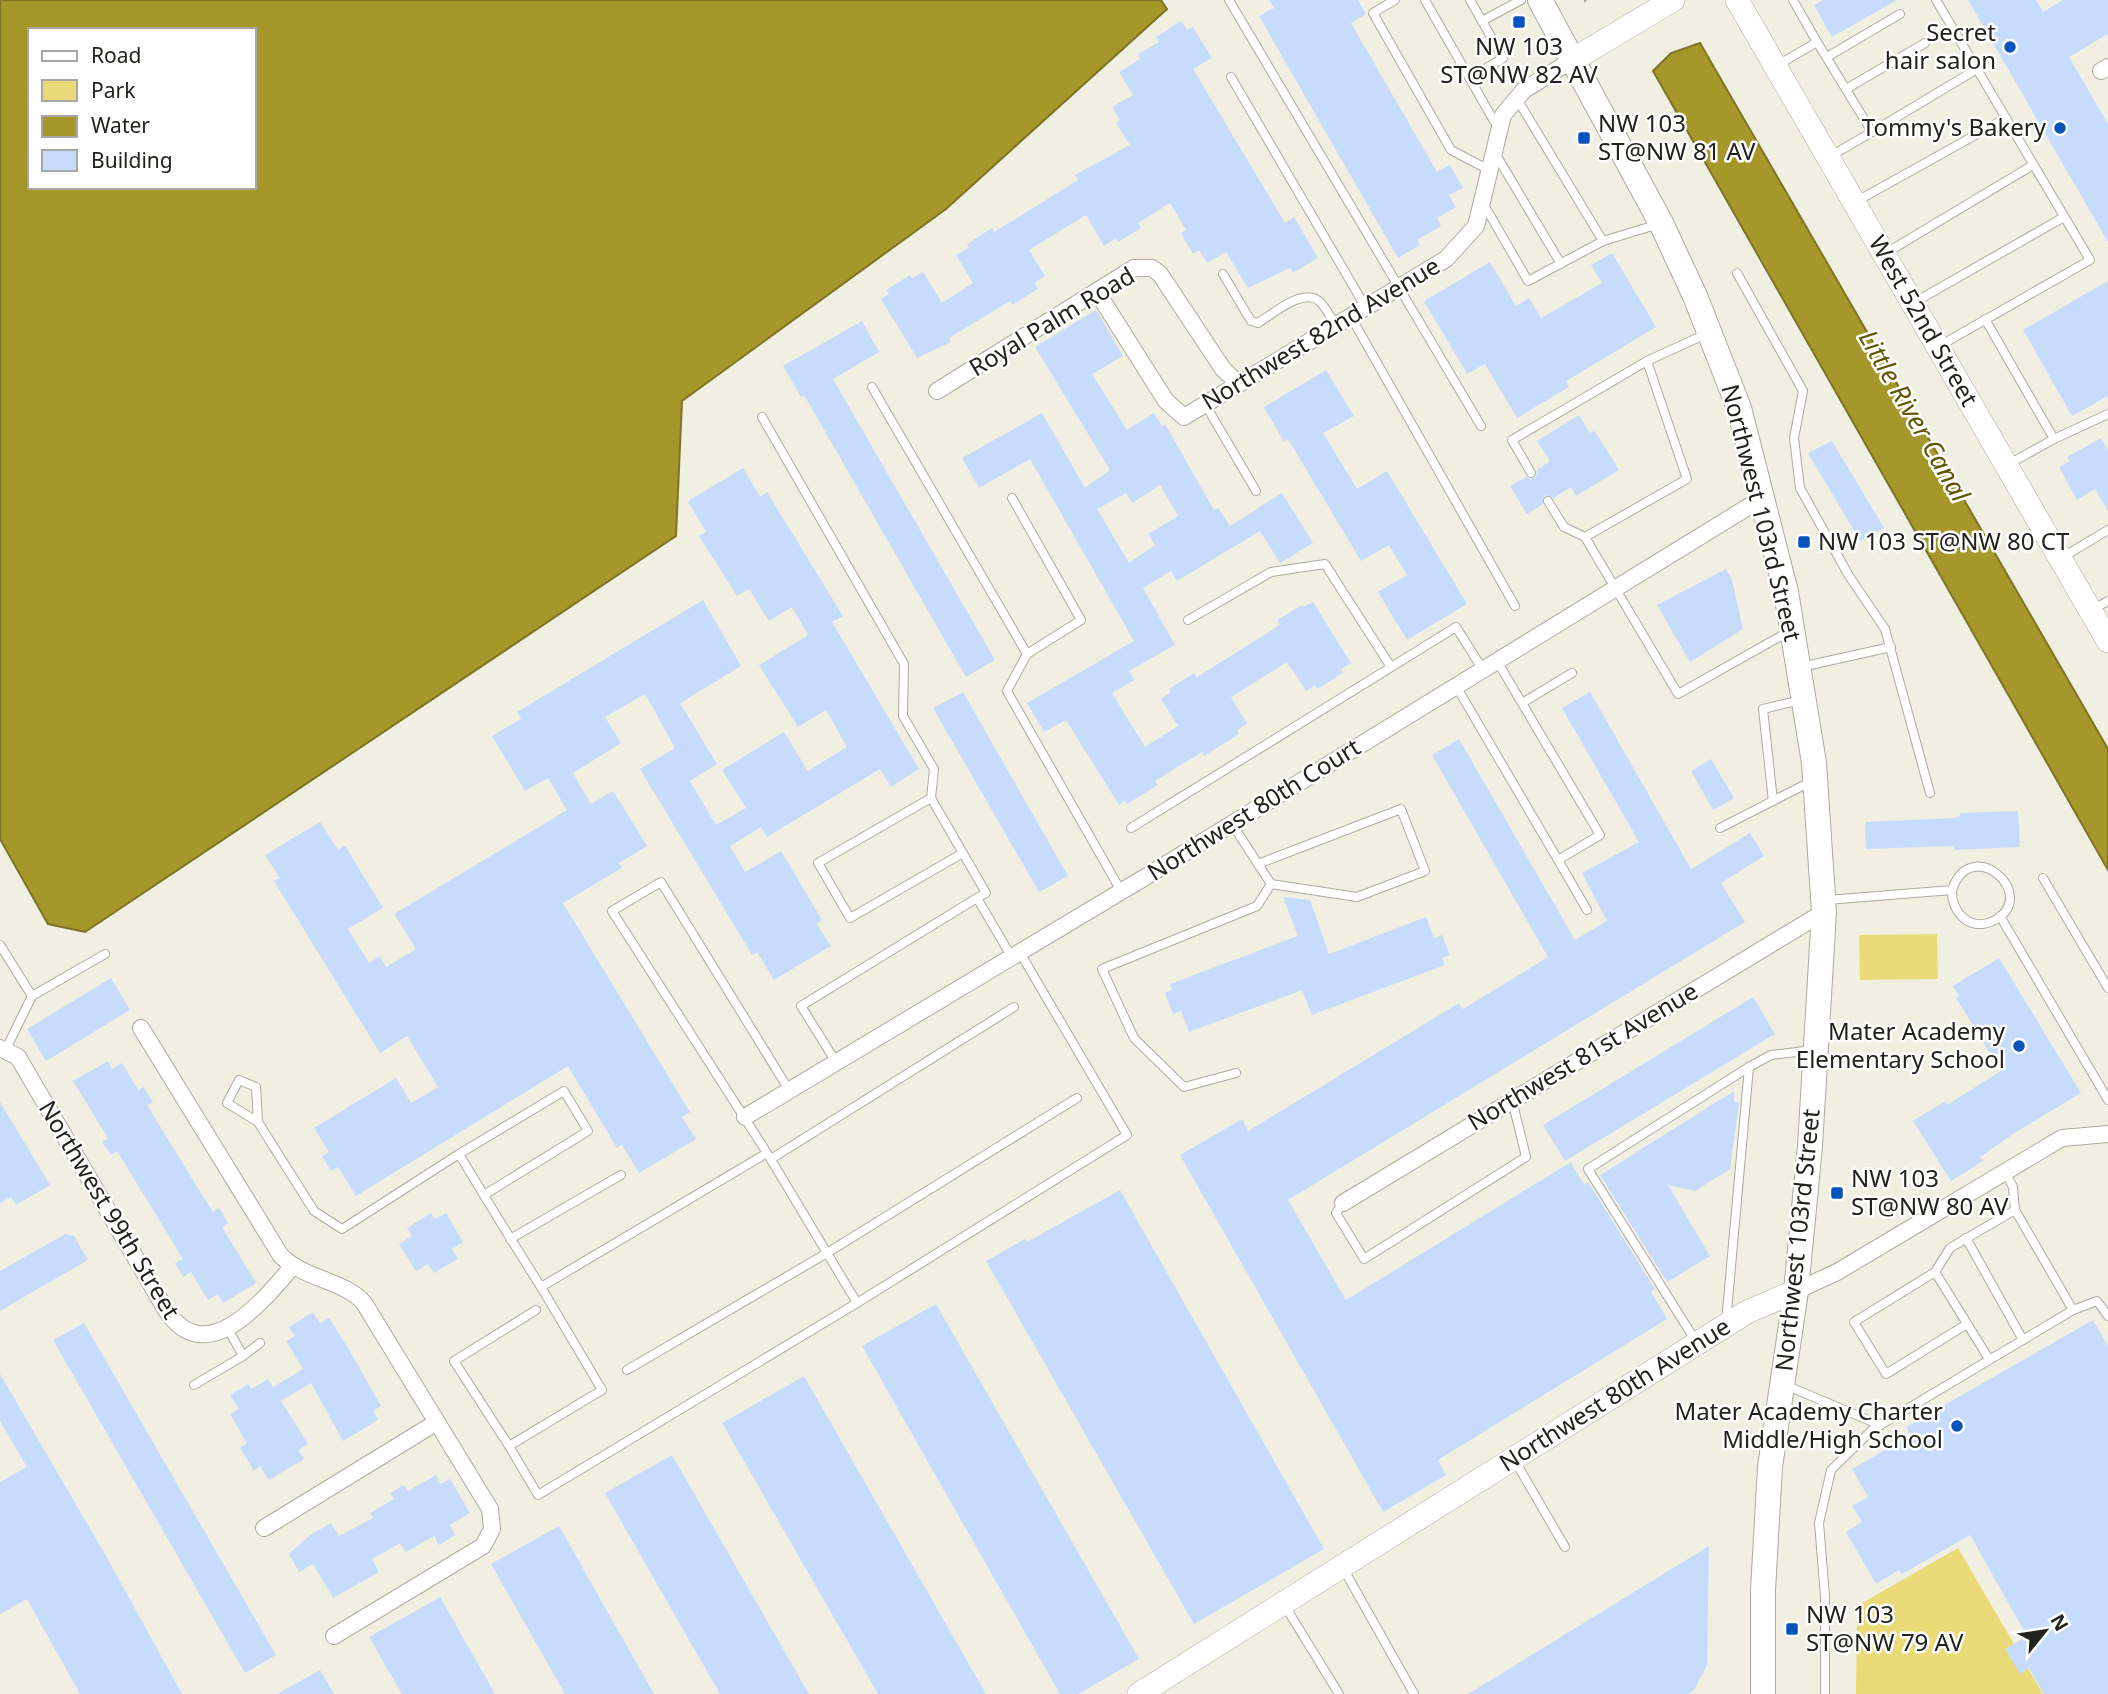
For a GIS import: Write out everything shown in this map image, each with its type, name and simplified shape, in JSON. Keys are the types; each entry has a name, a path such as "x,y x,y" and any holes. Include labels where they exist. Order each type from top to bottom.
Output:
{"main road":[{"name":"Northwest 103rd Street","path":"1540,0 1661,223 1739,408 1786,592 1815,780 1824,906 1816,1050 1796,1291 1769,1481 1763,1590 1763,1694"}],"street":[{"path":"1574,59 1673,0"},
{"name":"West 52nd Street","path":"1738,0 2060,559 2099,606 2108,641"},
{"name":"Northwest 82nd Avenue","path":"1097,292 1166,401 1184,417 1446,259 1476,226 1503,116 1524,90 1574,59"},
{"name":"Royal Palm Road","path":"937,391 1134,268 1152,268 1160,274 1223,369 1240,384"},
{"name":"Northwest 80th Court","path":"745,1117 1232,824 1761,499"},
{"name":"Northwest 81st Avenue","path":"1343,1203 1824,906"},
{"path":"141,1028 281,1256 292,1267 358,1296 371,1312 486,1499 492,1529 487,1542 334,1636"},
{"name":"Northwest 99th Street","path":"3,1048 18,1057 174,1323 188,1333 197,1335 227,1327 253,1310 292,1267"},
{"name":"Northwest 80th Avenue","path":"1141,1694 1747,1312 1837,1272 2062,1138 2108,1134"},
{"path":"264,1528 437,1422"}],"lane":[{"path":"1228,0 1397,289 1481,426"},
{"path":"1395,0 1373,13 1451,150 1489,170"},
{"path":"1425,0 1499,128"},
{"path":"1469,0 1503,58 1470,78"},
{"path":"1482,21 1521,0"},
{"path":"1793,0 1872,132"},
{"path":"1936,0 2090,260 1937,346"},
{"path":"1827,57 1900,14"},
{"path":"1776,67 1817,42"},
{"path":"1846,89 1925,43"},
{"path":"1828,158 1977,69"},
{"path":"1231,77 1366,309"},
{"path":"1517,99 1603,241"},
{"path":"1855,203 2006,118"},
{"path":"1494,151 1561,264"},
{"path":"1884,254 2033,165"},
{"path":"1482,201 1528,281 1603,241 1661,223"},
{"path":"1913,303 2064,217"},
{"path":"1737,273 1803,391 1794,438 1800,488 1849,576 1885,628 1930,793"},
{"path":"1223,274 1251,321 1258,323 1301,298 1312,297 1320,302 1337,326"},
{"path":"1351,317 1515,606"},
{"path":"1986,319 2054,439"},
{"path":"1531,473 1512,440 1647,361 1709,332"},
{"path":"1586,537 1688,479 1647,361"},
{"path":"872,387 1027,654"},
{"path":"1205,404 1256,491"},
{"path":"2007,466 2054,439 2108,414"},
{"path":"762,417 904,664 903,716 934,769 931,798 986,893 801,1006 835,1062"},
{"path":"1012,498 1081,620 1027,654 1007,691 1121,891"},
{"path":"1548,501 1564,527 1586,537 1614,590 1678,694 1792,630"},
{"path":"2060,559 2108,530"},
{"path":"1188,620 1271,572 1325,564 1391,667"},
{"path":"1131,828 1456,627 1483,670"},
{"path":"1798,667 1891,648"},
{"path":"1497,661 1600,835 1558,860"},
{"path":"1522,703 1572,673"},
{"path":"1456,686 1587,910"},
{"path":"1773,801 1763,709 1804,699"},
{"path":"1720,828 1815,780"},
{"path":"931,798 818,863 850,918 962,853"},
{"path":"1232,824 1258,864 1271,884 1357,897 1425,871 1401,809 1258,864"},
{"path":"1985,867 2001,876 2009,901 2000,916 1984,924 1967,921 1955,908 1952,890 1955,882 1968,870 1985,867"},
{"path":"2043,878 2108,988"},
{"path":"789,1090 660,881 612,911 745,1117 857,1303"},
{"path":"1236,1073 1184,1087 1134,1038 1102,969 1257,906 1271,884"},
{"path":"1824,906 1952,890"},
{"path":"536,1310 454,1361 538,1495 857,1303 1127,1135 1015,953 977,898"},
{"path":"2000,916 2108,1100"},
{"path":"0,945 32,996"},
{"path":"3,1048 32,996 105,954"},
{"path":"541,1287 769,1156 1014,1007"},
{"path":"1698,1345 1588,1169 1771,1055 1816,1050"},
{"path":"1726,1327 1749,1067"},
{"path":"258,1122 256,1087 239,1080 227,1103 258,1122 314,1211 342,1229 564,1091 589,1131 484,1195"},
{"path":"627,1370 827,1253 1077,1098"},
{"path":"1343,1203 1336,1213 1364,1259 1526,1157 1513,1100"},
{"path":"459,1154 602,1390 509,1446"},
{"path":"2005,1172 2013,1187 2015,1210 2073,1310"},
{"path":"510,1239 621,1175"},
{"path":"1967,1324 1886,1374 1854,1322 1935,1272 1950,1248 2015,1210"},
{"path":"1966,1238 2023,1340"},
{"path":"1935,1272 1989,1359"},
{"path":"1825,1694 1825,1596 1819,1522 1831,1470 1843,1456 1880,1425 2073,1310 2097,1301 2108,1316"},
{"path":"227,1327 243,1356"},
{"path":"194,1385 260,1343"},
{"path":"1782,1384 1880,1425"},
{"path":"1513,1458 1565,1547"},
{"path":"1341,1566 1414,1694"},
{"path":"1284,1604 1339,1694"}],"green space":[{"path":"1937,934 1938,979 1860,980 1859,935"},
{"path":"1958,1548 2043,1694 1856,1694 1857,1606"}],"water":[{"path":"0,0 1161,0 1167,9 946,209 682,401 676,536 85,932 48,924 0,839"},
{"name":"Little River Canal","path":"1700,43 2108,749 2108,870 1653,71 1671,53"}],"building":[{"path":"1269,0 1358,0 1366,14 1351,23 1437,172 1450,165 1463,188 1449,195 1456,207 1437,218 1441,226 1417,240 1420,245 1398,258 1259,16 1274,8"},
{"path":"1823,0 1897,0 1832,37 1814,5"},
{"path":"1968,0 2036,0 2043,12 2063,0 2108,0 2108,34 2069,57 2108,124 2108,242"},
{"path":"1181,21 1187,30 1193,27 1212,58 1193,69 1285,223 1294,217 1318,258 1293,273 1290,268 1248,288 1226,252 1207,263 1199,250 1193,254 1181,233 1186,230 1170,203 1138,223 1141,228 1118,242 1116,238 1104,246 1086,215 1029,250 1045,276 1034,283 1038,289 1012,305 1010,301 949,338 951,342 917,358 881,299 889,294 886,290 910,275 912,278 923,272 942,303 973,283 956,255 969,248 967,244 992,228 994,232 1078,180 1075,175 1130,145 1116,123 1120,120 1112,107 1133,95 1119,72 1140,59 1138,54 1159,42 1156,37"},
{"path":"1612,253 1656,327 1566,381 1569,387 1517,418 1485,364 1467,374 1424,301 1490,262 1516,306 1529,298 1541,318 1602,283 1591,265"},
{"path":"2108,281 2108,396 2072,416 2023,330"},
{"path":"1096,310 1123,356 1092,374 1127,430 1154,413 1162,426 1165,424 1214,510 1218,508 1230,526 1282,493 1313,543 1280,563 1260,531 1177,581 1171,571 1143,588 1175,645 1129,671 1134,680 1112,693 1145,747 1178,726 1161,699 1171,692 1169,689 1194,673 1197,677 1280,625 1277,620 1302,605 1303,607 1313,602 1351,663 1341,669 1343,673 1317,689 1315,685 1306,691 1287,662 1231,697 1247,724 1237,730 1239,734 1204,756 1202,752 1155,781 1158,785 1127,804 1125,800 1119,805 1066,720 1044,732 1027,703 1134,641 1030,459 979,488 962,458 1042,413 1085,488 1110,470 1035,347","holes":["1160,485 1178,516 1148,534 1155,545 1129,563 1097,509 1126,493 1132,503"]},
{"path":"862,321 879,352 833,379 995,660 966,677 804,395 801,397 783,366"},
{"path":"1326,370 1354,416 1323,433 1357,489 1387,471 1467,604 1407,640 1378,592 1407,575 1389,545 1361,561 1288,439 1284,442 1264,407"},
{"path":"1579,415 1590,433 1595,431 1619,470 1576,496 1571,487 1554,498 1545,495 1542,505 1527,514 1510,486 1526,477 1536,477 1537,470 1550,461 1537,441"},
{"path":"2101,438 2108,450 2108,511 2095,489 2077,500 2059,467 2070,461 2067,457"},
{"path":"1832,441 1884,528 1860,541 1808,453"},
{"path":"743,468 760,497 767,492 843,616 832,622 919,769 891,787 880,769 767,837 761,827 730,846 745,872 781,851 822,920 817,924 831,946 774,980 757,952 752,955 640,769 675,748 645,694 605,717 621,743 573,773 591,804 613,791 647,846 619,863 622,868 563,903 690,1112 682,1117 696,1139 639,1173 622,1145 617,1148 568,1066 356,1196 338,1167 331,1171 322,1156 329,1152 314,1128 396,1078 411,1103 438,1087 407,1036 380,1053 274,881 280,878 265,855 320,822 338,850 345,846 383,908 348,929 369,963 380,956 386,967 416,949 394,914 567,810 548,778 525,791 492,736 521,719 517,712 703,600 741,666 680,703 717,764 690,781 716,825 746,808 722,770 784,732 808,771 847,747 826,710 798,727 759,665 808,635 792,607 769,621 749,589 737,596 699,536 706,532 688,501"},
{"path":"1726,569 1732,580 1743,629 1690,662 1657,605"},
{"path":"963,692 1068,876 1039,892 933,708"},
{"path":"1590,692 1691,869 1750,833 1764,856 1721,883 1745,922 1288,1200 1346,1300 1571,1162 1584,1185 1588,1182 1655,1289 1651,1292 1667,1319 1438,1460 1446,1475 1383,1512 1180,1155 1242,1119 1248,1131 1459,1003 1463,1009 1548,957 1432,755 1459,739 1575,940 1607,921 1582,873 1639,842 1562,708"},
{"path":"1711,759 1734,798 1713,810 1691,771"},
{"path":"2018,811 2020,847 1954,850 1954,846 1866,849 1865,822 1953,818 1960,816 1960,813"},
{"path":"1283,897 1310,900 1329,954 1426,917 1434,938 1442,935 1450,955 1442,958 1445,965 1312,1015 1302,990 1189,1032 1181,1011 1173,1014 1165,993 1172,990 1170,984 1298,936"},
{"path":"1999,958 2081,1093 2016,1132 1980,1157 1983,1161 1951,1181 1913,1121 1945,1101 1947,1105 2001,1071 1956,998 1959,996 1953,986"},
{"path":"111,978 130,1010 46,1061 27,1029"},
{"path":"1753,997 1775,1034 1565,1161 1543,1125"},
{"path":"108,1061 112,1069 122,1063 138,1090 144,1087 153,1102 147,1105 196,1185 213,1212 219,1208 228,1223 222,1227 256,1283 223,1303 218,1294 208,1300 191,1272 183,1277 175,1263 183,1259 117,1151 111,1155 102,1142 108,1138 73,1081"},
{"path":"1734,1091 1734,1102 1739,1103 1730,1169 1695,1191 1668,1185 1710,1256 1667,1282 1600,1175"},
{"path":"0,1102 50,1185 16,1205 11,1197 0,1203"},
{"path":"1120,1190 1324,1549 1194,1624 986,1261 1025,1239 1027,1242"},
{"path":"431,1213 435,1219 446,1213 463,1242 452,1249 458,1259 434,1273 428,1264 416,1271 399,1244 412,1236 407,1228"},
{"path":"65,1234 74,1236 88,1260 0,1311 0,1271"},
{"path":"936,1304 1139,1659 1078,1694 1060,1694 862,1346"},
{"path":"313,1312 320,1323 329,1318 348,1348 381,1406 373,1411 378,1420 343,1441 311,1383 281,1401 308,1444 298,1450 304,1459 269,1480 260,1466 254,1471 240,1448 247,1443 230,1414 239,1409 230,1395 248,1384 251,1389 268,1379 273,1387 303,1369 286,1341 295,1336 289,1327"},
{"path":"2093,1320 2108,1346 2108,1694 2044,1694 2029,1668 2020,1674 2005,1649 2027,1636 1970,1535 1902,1574 1899,1570 1876,1584 1846,1532 1862,1522 1852,1506 1868,1497 1852,1469 1911,1435 1906,1427"},
{"path":"84,1323 276,1655 245,1673 53,1340"},
{"path":"0,1374 106,1556 182,1694 80,1694 27,1599 0,1614 0,1482 27,1467 0,1421"},
{"path":"804,1376 986,1694 878,1694 722,1423"},
{"path":"672,1455 809,1694 720,1694 605,1493"},
{"path":"436,1475 441,1484 450,1479 470,1513 450,1525 455,1535 439,1545 434,1536 406,1552 400,1543 372,1559 379,1572 333,1598 313,1564 299,1572 289,1554 310,1535 331,1523 339,1536 373,1518 370,1513 394,1499 390,1493 404,1485 408,1491"},
{"path":"559,1526 654,1694 565,1694 491,1564"},
{"path":"1709,1546 1707,1665 1694,1690 1688,1694 1468,1694"},
{"path":"440,1597 495,1694 402,1694 369,1637"},
{"path":"320,1670 334,1694 277,1694"}],"place":[{"name":"NW 103 ST@NW 82 AV","path":"1519,22"},
{"name":"Secret hair salon","path":"2010,47"},
{"name":"Tommy's Bakery","path":"2060,128"},
{"name":"NW 103 ST@NW 81 AV","path":"1584,138"},
{"name":"NW 103 ST@NW 80 CT","path":"1804,542"},
{"name":"Mater Academy Elementary School","path":"2019,1046"},
{"name":"NW 103 ST@NW 80 AV","path":"1837,1193"},
{"name":"Mater Academy Charter Middle/High School","path":"1957,1426"},
{"name":"NW 103 ST@NW 79 AV","path":"1792,1629"}]}
